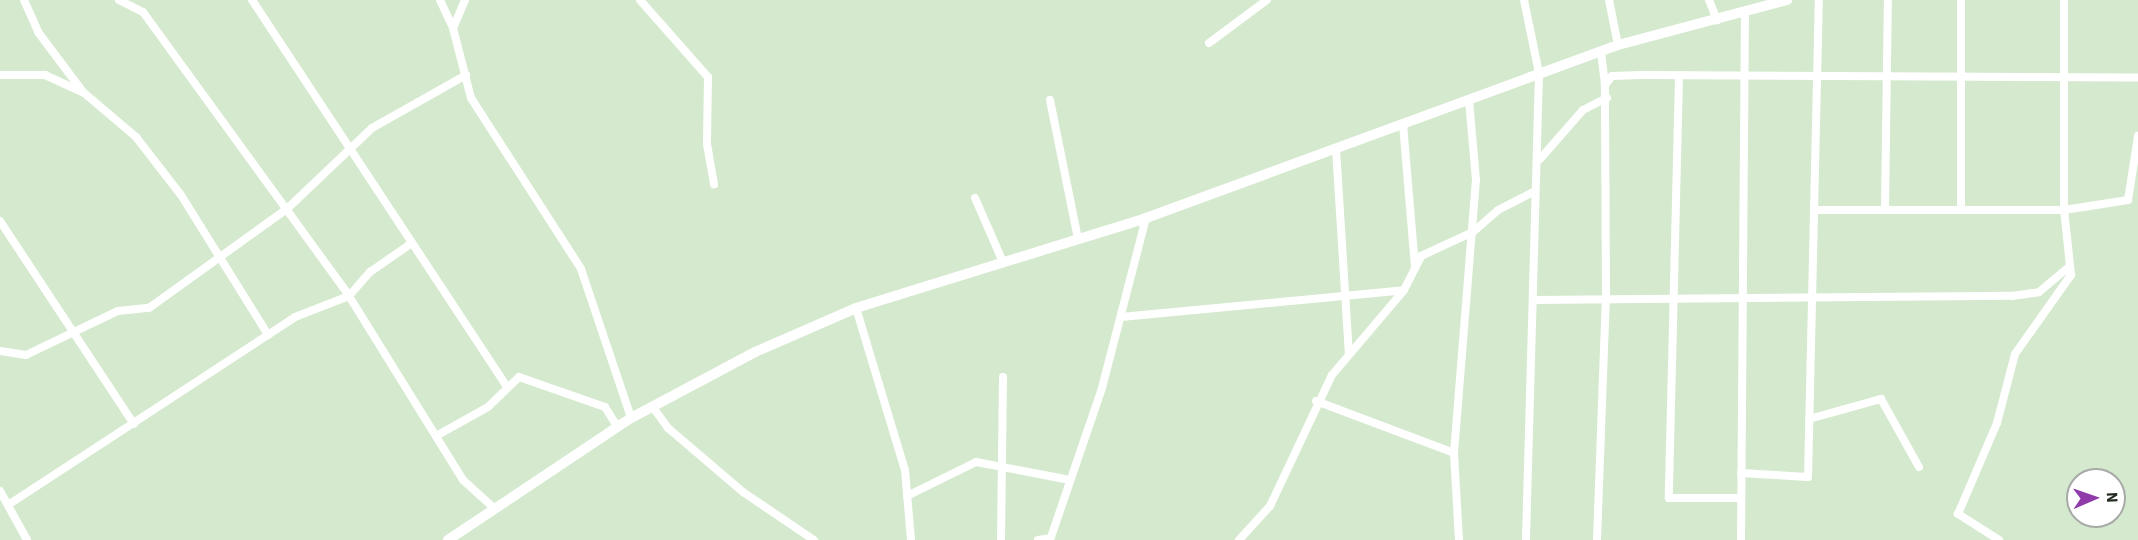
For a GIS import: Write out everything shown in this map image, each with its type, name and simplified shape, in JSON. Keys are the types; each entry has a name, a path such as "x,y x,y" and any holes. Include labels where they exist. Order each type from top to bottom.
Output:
{"street":[{"path":"24,0 38,32 83,92 136,137 181,195 268,335"},
{"path":"119,0 143,12"},
{"path":"135,0 288,208 349,297 463,480 495,509"},
{"path":"252,0 409,245 506,385"},
{"path":"440,0 453,28 471,98 580,269 631,418"},
{"path":"453,28 465,0"},
{"path":"640,0 708,77 707,144 714,184"},
{"path":"1209,43 1267,0"},
{"path":"1524,0 1539,73 1539,161 1533,192 1534,300 1526,540"},
{"path":"1609,0 1618,45"},
{"path":"1709,0 1717,20"},
{"path":"448,540 617,426 652,406 755,352 856,308 1146,218 1618,45 1787,0"},
{"path":"1742,473 1808,477 1819,0"},
{"path":"1886,207 1888,0"},
{"path":"1961,0 1961,208"},
{"path":"2005,540 1958,514 1997,423 2015,354 2071,275 2064,210 2064,0"},
{"path":"1741,540 1748,76 1745,12"},
{"path":"1597,540 1606,297 1606,98 1601,52"},
{"path":"0,75 45,75 83,92"},
{"path":"0,351 26,355 118,311 149,308 288,208 372,128 466,75"},
{"path":"1605,85 1612,76 1679,78 1961,75 2138,78"},
{"path":"1679,78 1669,498 1741,498"},
{"path":"1539,161 1584,110 1606,98"},
{"path":"1050,100 1078,239"},
{"path":"1459,540 1454,453 1476,180 1469,100"},
{"path":"1403,124 1414,268"},
{"path":"1815,210 1886,207 2064,210 2128,200 2138,136"},
{"path":"1336,149 1349,354"},
{"path":"1239,540 1270,506 1316,401 1349,354 1404,290 1421,256 1473,232 1498,210 1533,192"},
{"path":"975,198 1003,262"},
{"path":"1038,540 1050,539 1070,480 1121,317 1146,218"},
{"path":"0,221 75,331 134,424"},
{"path":"8,505 295,317 349,297 370,272 409,245"},
{"path":"1534,300 1606,297 1743,302 2012,296 2039,292 2070,266"},
{"path":"1121,317 1404,290"},
{"path":"856,308 906,470 911,540"},
{"path":"436,436 488,407 506,385 519,377 605,407 617,426"},
{"path":"1001,540 1003,377"},
{"path":"1809,419 1881,399 1919,466"},
{"path":"1316,401 1454,453"},
{"path":"652,406 668,428 743,492 814,540"},
{"path":"907,496 976,462 1070,480"},
{"path":"0,491 27,540"}]}
